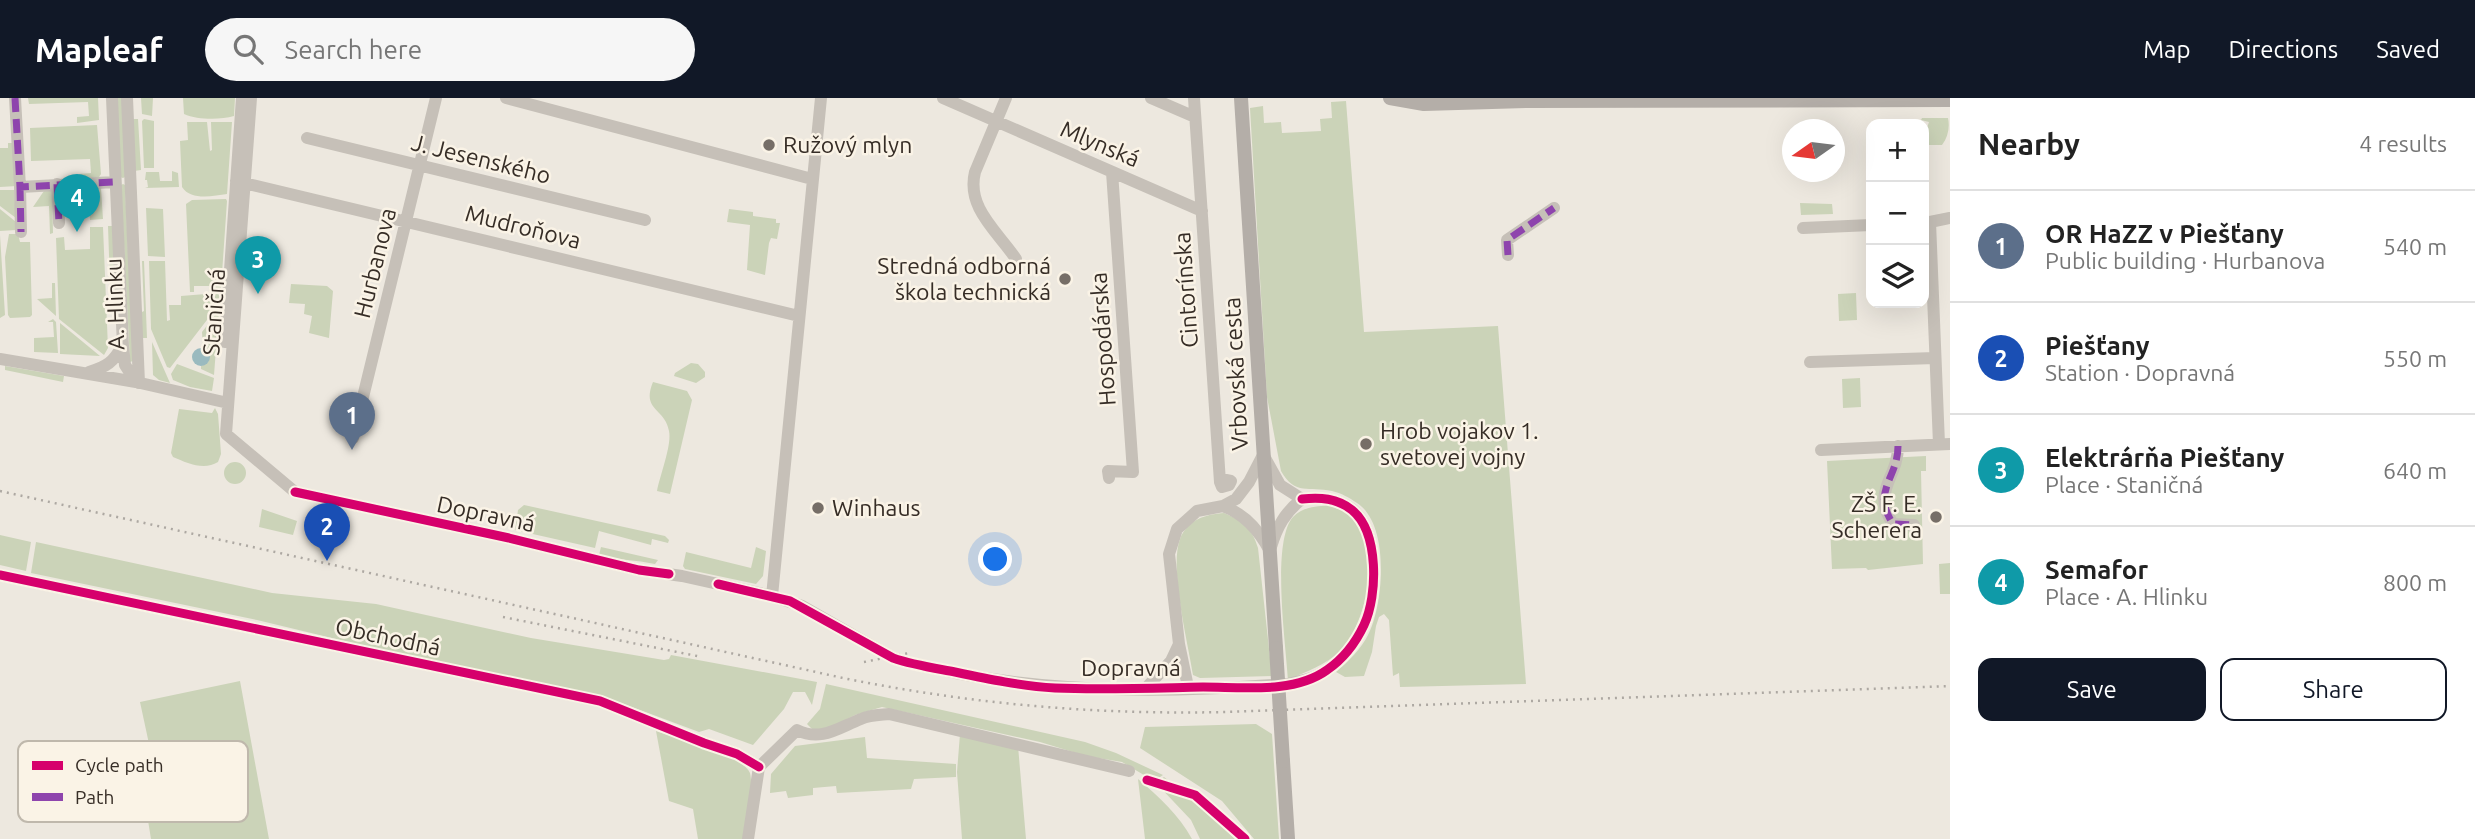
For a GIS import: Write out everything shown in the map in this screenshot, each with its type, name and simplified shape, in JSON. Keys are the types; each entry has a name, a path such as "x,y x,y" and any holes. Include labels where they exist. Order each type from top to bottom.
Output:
{"main road":[{"name":"Vrbovská cesta","path":"1241,98 1288,839"},
{"path":"1390,98 1424,104 1758,99 1950,100"}],"street":[{"path":"15,98 22,232"},
{"name":"A. Hlinku","path":"112,98 122,346 125,365 138,383"},
{"name":"A. Hlinku","path":"127,98 138,383"},
{"name":"Staničná","path":"241,181 242,98"},
{"name":"Staničná","path":"225,402 241,181 251,98"},
{"name":"Hurbanova","path":"354,438 436,98"},
{"path":"506,98 812,179"},
{"path":"772,596 821,98"},
{"name":"Mlynská","path":"943,98 1202,211"},
{"path":"1006,98 972,184 979,207 989,225 1016,258"},
{"path":"1151,98 1195,117"},
{"name":"Cintorínska","path":"1194,98 1221,478"},
{"name":"J. Jesenského","path":"307,138 645,220"},
{"name":"Hospodárska","path":"1109,478 1108,471 1133,472 1112,172"},
{"name":"Mudroňova","path":"241,181 799,316"},
{"path":"20,187 115,182"},
{"path":"57,184 59,223"},
{"path":"1508,255 1507,240 1553,208"},
{"path":"1929,222 1950,218"},
{"path":"1803,228 1866,225"},
{"path":"1821,450 1945,444 1935,358 1928,245"},
{"name":"A. Hlinku","path":"86,372 104,368 115,360 122,346"},
{"path":"1810,362 1935,358"},
{"name":"A. Hlinku","path":"0,359 86,372 225,402"},
{"name":"Dopravná","path":"225,402 226,434 295,492 509,538 639,570 682,576 772,596 802,606 893,658 907,663 996,681 1054,688 1268,686 1304,681 1328,670 1359,635 1370,608 1373,560 1367,532 1354,511 1338,502 1322,498 1302,499"},
{"path":"1898,446 1898,459 1885,489 1884,508 1893,524 1914,525"},
{"path":"1264,454 1280,485 1302,499 1289,509 1282,520 1270,551"},
{"path":"1223,506 1236,499 1244,489 1264,454"},
{"path":"1223,506 1250,522 1270,551"},
{"name":"Dopravná","path":"1188,687 1179,645 1169,554 1177,529 1197,511 1223,506"},
{"name":"Obchodná","path":"0,575 600,701 737,754 759,766"},
{"name":"Dopravná","path":"1146,688 1171,661 1179,645"},
{"path":"748,839 759,766 797,730 807,735 824,735 864,717 888,714 1129,772"}],"green space":[{"path":"28,98 98,98 99,120 77,123 77,117 89,116 88,102 29,104"},
{"path":"116,98 123,98 123,178 120,177"},
{"path":"141,98 153,98 152,116 142,114"},
{"path":"183,98 235,98 234,116 209,119 184,114"},
{"path":"1346,101 1364,332 1498,326 1526,684 1400,687 1399,673 1393,676 1389,620 1384,614 1379,617 1376,626 1372,652 1364,676 1345,677 1336,672 1362,645 1373,621 1380,585 1379,546 1368,513 1357,503 1335,492 1297,487 1286,479 1281,471 1267,397 1250,108 1263,106 1264,123 1281,122 1282,133 1321,131 1320,119 1332,118 1331,102"},
{"path":"1948,118 1948,132 1942,145 1929,145 1929,119 1922,119"},
{"path":"132,119 138,119 141,170 134,171"},
{"path":"144,119 154,121 154,168 144,168"},
{"path":"187,122 207,122 210,151 211,122 232,122 227,194 197,196 182,187 180,141 188,140"},
{"path":"97,125 101,174 99,177 79,178 79,174 91,173 90,159 31,161 30,128"},
{"path":"8,143 15,143 17,186 0,187 0,148 8,148"},
{"path":"172,171 178,173 179,187 145,188 148,187 146,172 159,172 160,181 172,181"},
{"path":"123,184 133,361 130,362 121,185"},
{"path":"87,187 101,188 103,219 90,220 89,205 61,206 60,195 86,194"},
{"path":"46,188 52,188 53,233 50,234 49,206 33,207"},
{"path":"0,190 14,190 16,218 0,206"},
{"path":"226,199 221,288 218,291 209,291 209,286 194,286 194,292 190,292 186,204 192,200"},
{"path":"1800,203 1832,204 1833,214 1801,215"},
{"path":"146,208 163,209 165,257 148,256"},
{"path":"0,209 16,222 16,230 0,231"},
{"path":"729,209 753,212 753,216 776,219 776,223 780,223 777,239 771,238 769,243 765,275 747,270 750,225 727,222"},
{"path":"108,226 113,226 117,325 111,312"},
{"path":"90,227 103,227 108,348 104,355 59,319 56,238 64,237 65,250 90,249"},
{"path":"9,234 18,234 20,242 30,242 30,317 10,318 8,315 5,257"},
{"path":"0,235 5,315 0,318"},
{"path":"142,261 147,338 141,338 140,313 144,311"},
{"path":"149,261 165,261 167,321 170,320 169,305 181,305 181,296 218,293 220,296 220,303 170,368 167,367 151,329"},
{"path":"52,283 55,283 56,316 37,299 52,298"},
{"path":"291,284 327,286 333,291 329,338 309,333 312,316 304,314 305,304 289,303"},
{"path":"1856,293 1857,320 1839,321 1838,294"},
{"path":"219,310 214,375 201,369 209,357 203,348 202,332"},
{"path":"53,319 56,322 58,353 34,352 34,338 54,337 53,322 48,322"},
{"path":"60,323 100,356 60,354"},
{"path":"152,342 170,383 153,375"},
{"path":"691,363 698,364 705,372 705,377 696,383 674,376 675,373"},
{"path":"177,364 214,378 212,391 190,387 173,380 171,374"},
{"path":"5,366 64,376 63,382 5,370"},
{"path":"1860,378 1861,407 1843,408 1842,379"},
{"path":"653,382 687,391 692,400 670,494 657,491 667,452 669,431 667,423 650,399"},
{"path":"215,408 218,414 221,454 218,462 201,466 173,457 171,453 179,409 212,413"},
{"path":"1926,456 1926,471 1921,471 1923,564 1868,570 1832,569 1827,461"},
{"path":"235,462 245,469 246,473 239,483 235,484 225,477 224,473 231,463"},
{"path":"524,505 665,536 669,540 668,543 652,539 651,545 599,531 595,548 515,530 518,510"},
{"path":"1328,505 1348,514 1359,526 1366,543 1369,562 1364,602 1358,622 1340,651 1322,664 1288,680 1281,570 1286,530 1300,511"},
{"path":"262,509 297,521 293,535 259,527"},
{"path":"1224,513 1246,526 1258,548 1272,676 1200,678 1193,675 1178,587 1177,552 1187,527 1204,517"},
{"path":"0,535 31,542 26,571 0,565"},
{"path":"36,542 272,593 376,604 531,638 664,660 671,655 817,682 812,705 805,692 793,692 784,709 753,745 709,729 699,732 608,698 31,573"},
{"path":"601,547 658,560 655,564 606,557 599,555"},
{"path":"756,547 766,551 763,576 756,584 685,569 683,566 686,552 751,568"},
{"path":"1950,563 1950,594 1940,594 1939,564"},
{"path":"240,681 269,839 151,839 148,822 248,822 248,741 148,741 140,702"},
{"path":"826,684 1085,742 1163,775 1154,781 1122,762 1086,756 1040,742 882,707 855,715 826,730 814,731 807,724 820,709"},
{"path":"1256,724 1272,734 1279,839 1254,839 1222,801 1140,748 1145,727"},
{"path":"656,731 722,754 745,766 750,773 751,787 743,839 698,839 693,809 669,801"},
{"path":"960,734 1018,746 1026,839 962,839 957,772"},
{"path":"865,737 867,758 956,764 956,777 914,779 911,789 837,793 836,786 813,788 813,795 788,798 786,791 770,793 771,774 795,746"},
{"path":"1164,777 1201,806 1235,839 1200,839 1191,820 1156,783"},
{"path":"1138,779 1175,814 1192,839 1145,839"}],"water":[{"path":"201,348 207,351 210,357 207,363 201,366 195,363 192,357 195,351"}],"railway":[{"path":"0,491 843,678 938,695 1033,706 1129,712 1225,712 1950,686"},
{"path":"503,617 702,657"},
{"path":"864,662 909,653"}],"marked path":[{"path":"15,98 20,187 115,182"},
{"path":"57,184 59,223"},
{"path":"20,187 21,232"},
{"path":"1508,255 1507,240 1554,208"},
{"path":"1898,446 1884,502 1893,524 1914,525"}],"cycle path":[{"path":"295,492 509,538 639,570 669,574"},
{"path":"718,584 790,601 893,658 1005,682 1073,689 1284,686 1314,678 1333,666 1357,638 1369,612 1372,597 1371,548 1361,520 1352,510 1334,501 1322,498 1302,499"},
{"path":"0,575 600,701 737,754 759,767"},
{"path":"1147,780 1195,795 1245,839"}],"place":[{"name":"Ružový mlyn","path":"769,145"},
{"name":"Semafor","path":"77,232"},
{"name":"Stredná odborná škola technická","path":"1065,279"},
{"name":"Elektrárňa Piešťany","path":"258,294"},
{"name":"Hrob vojakov 1. svetovej vojny","path":"1366,444"},
{"name":"OR HaZZ v Piešťany","path":"352,450"},
{"name":"Winhaus","path":"818,508"},
{"name":"ZŠ F. E. Scherera","path":"1936,517"},
{"name":"Piešťany","path":"327,561"}]}
